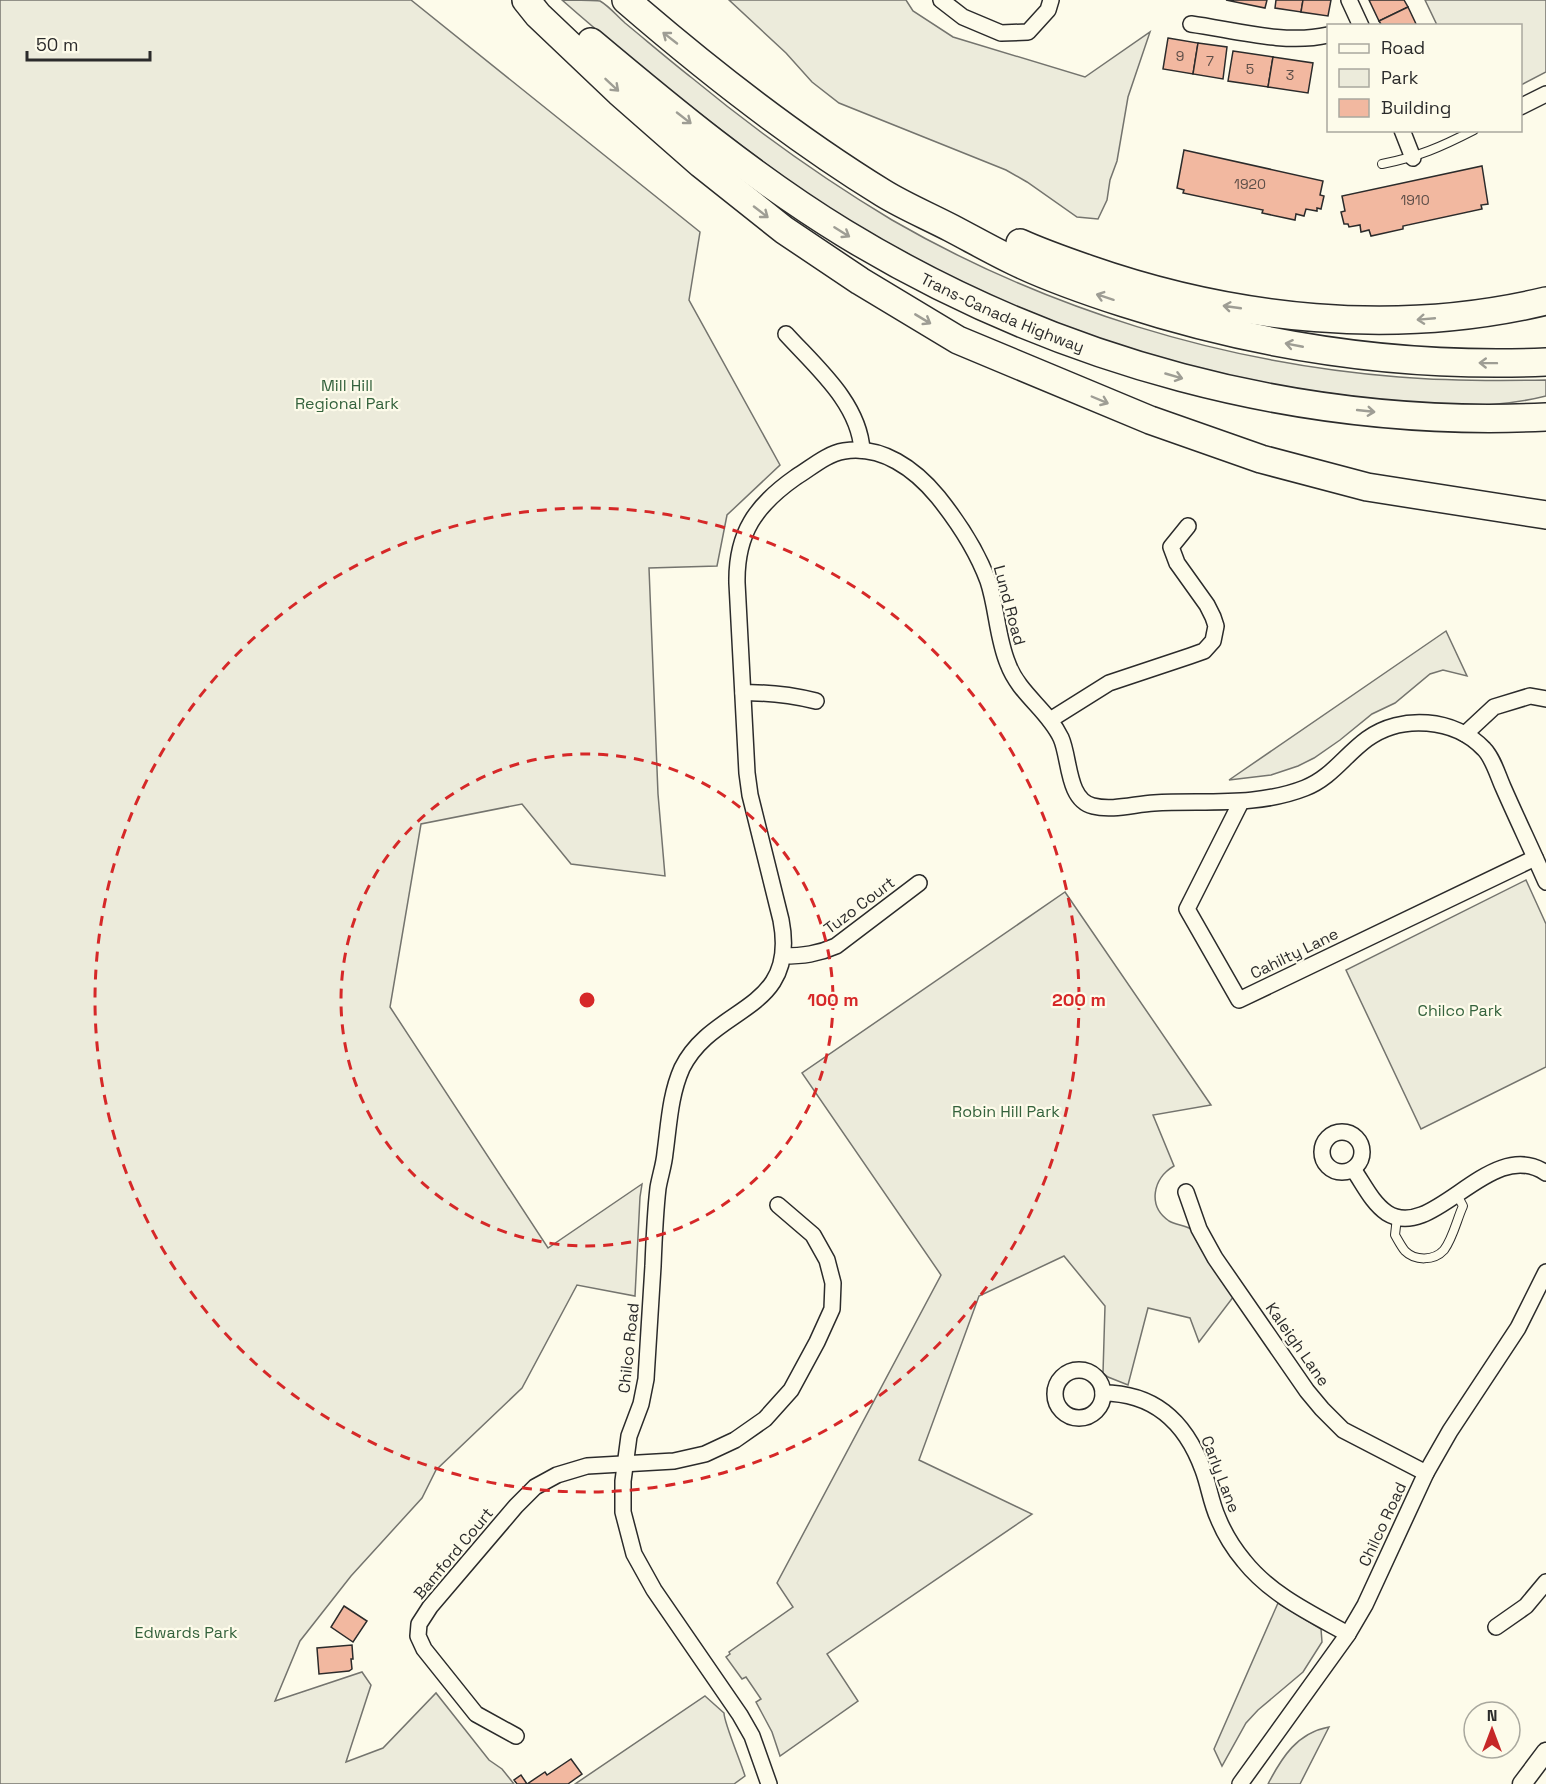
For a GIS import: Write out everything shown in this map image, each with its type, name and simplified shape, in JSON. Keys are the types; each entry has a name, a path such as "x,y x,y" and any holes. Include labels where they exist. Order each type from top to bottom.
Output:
{"highway":[{"path":"526,0 538,15 635,106 701,164 784,230 860,281 958,340 1150,420 1261,459 1366,487 1546,515"},
{"name":"Trans-Canada Highway","path":"542,0 740,163 843,232 915,274 981,307 1110,357 1179,377 1248,393 1328,407 1399,415 1468,418 1546,417"},
{"path":"626,0 782,126 885,194 1016,262 1094,293 1162,315 1234,334 1329,352 1389,359 1448,362 1546,362"},
{"path":"782,126 949,211 1034,250 1173,295 1229,307 1352,320 1413,320 1468,315 1546,301"}],"street":[{"path":"941,0 963,17 1001,33 1010,33 1028,32 1048,10 1052,0"},
{"path":"1349,0 1358,24"},
{"path":"1191,24 1289,39 1327,36"},
{"path":"1522,106 1546,94"},
{"path":"1403,132 1413,158"},
{"path":"786,334 840,394 861,438 862,450"},
{"name":"Lund Road","path":"783,956 784,939 781,920 750,795 736,569 738,553 752,518 764,502 825,458 842,452 862,450 894,459 915,474 936,494 970,544 988,582 1008,666 1019,685 1050,720 1059,734 1066,749 1076,791 1081,800 1089,806 1104,808 1173,802 1241,802 1305,788 1330,774 1367,739 1388,727 1414,722 1441,724 1465,734 1486,750 1546,882"},
{"path":"1050,720 1109,682 1204,651 1213,642 1216,626 1213,616 1177,563 1171,547 1188,526"},
{"path":"743,693 790,694 816,701"},
{"path":"1465,734 1494,707 1530,696 1546,699"},
{"name":"Cahilty Lane","path":"1241,802 1187,909 1239,1000 1535,858"},
{"name":"Tuzo Court","path":"783,956 821,953 836,946 919,883"},
{"name":"Chilco Road","path":"769,1784 752,1736 740,1715 654,1590 634,1554 623,1512 624,1464 629,1436 641,1404 646,1379 658,1186 676,1084 693,1051 709,1034 766,993 778,975 783,956"},
{"path":"1353,1169 1377,1205 1397,1217 1410,1218 1426,1213 1471,1184 1506,1167 1523,1166 1546,1173"},
{"name":"Kaleigh Lane","path":"1186,1192 1198,1229 1215,1258 1307,1391 1322,1409 1343,1430 1426,1473"},
{"path":"624,1464 674,1461 705,1454 735,1440 765,1419 791,1390 818,1342 832,1309 833,1283 827,1260 813,1235 778,1204"},
{"name":"Chilco Road","path":"1240,1784 1348,1634 1365,1605 1426,1473 1450,1431 1518,1328 1546,1272"},
{"name":"Carly Lane","path":"1103,1393 1123,1393 1141,1398 1162,1410 1178,1425 1190,1440 1198,1458 1218,1520 1244,1562 1285,1598 1348,1634"},
{"name":"Bamford Court","path":"516,1736 477,1714 424,1649 418,1636 419,1624 456,1575 535,1487 557,1475 587,1466 624,1464"},
{"path":"1496,1627 1526,1606 1546,1582"},
{"path":"1522,1784 1546,1752"}],"lane":[{"path":"1382,164 1413,158 1470,132"},
{"path":"1397,1217 1395,1235 1404,1250 1420,1259 1437,1255 1444,1249 1463,1206 1456,1193"}],"green space":[{"name":"Mill Hill Regional Park","path":"0,0 411,0 700,232 689,300 780,465 727,515 717,566 649,568 658,794 665,876 571,864 522,804 421,824 390,1007 548,1248 642,1184 635,1296 577,1285 522,1388 436,1470 422,1498 351,1576 300,1641 275,1701 362,1672 371,1685 346,1762 383,1748 436,1693 489,1760 502,1769 514,1784 0,1784"},
{"path":"562,0 600,1 765,135 892,220 951,252 1073,305 1137,327 1201,345 1267,359 1333,370 1399,377 1546,380 1546,396 1492,405 1464,406 1409,403 1278,387 1210,373 1159,359 1059,324 962,282 868,233 824,205 698,112"},
{"path":"729,0 906,0 913,11 953,37 1085,77 1150,32 1128,97 1117,161 1110,180 1107,200 1098,219 1077,217 1006,170 839,103 812,82 786,53"},
{"path":"1425,0 1546,0 1546,72 1522,84 1522,24 1437,24"},
{"path":"1446,631 1467,676 1443,670 1430,674 1395,703 1372,714 1314,758 1271,775 1229,780"},
{"name":"Chilco Park","path":"1526,880 1546,924 1546,1067 1421,1129 1346,970"},
{"name":"Robin Hill Park","path":"1065,892 1211,1105 1153,1115 1174,1166 1167,1171 1157,1185 1155,1200 1162,1215 1169,1221 1191,1229 1200,1247 1234,1296 1199,1342 1190,1318 1148,1308 1128,1385 1103,1373 1105,1306 1064,1256 979,1296 919,1460 1032,1514 827,1654 858,1701 780,1756 772,1732 756,1702 761,1699 746,1677 742,1679 726,1657 730,1654 729,1652 793,1607 777,1583 941,1275 802,1073"},
{"path":"1278,1603 1321,1629 1322,1642 1303,1672 1246,1723 1222,1766 1214,1749"},
{"path":"705,1696 724,1713 745,1776 734,1784 575,1784"},
{"path":"1329,1727 1300,1784 1268,1784 1285,1756 1299,1741 1318,1730"}],"building":[{"path":"1226,0 1267,0 1265,8"},
{"path":"1276,0 1303,0 1301,12 1275,8"},
{"path":"1303,0 1331,0 1328,16 1301,12"},
{"path":"1369,0 1404,0 1408,7 1379,21"},
{"path":"1408,7 1416,24 1381,24 1379,21"},
{"path":"1168,38 1198,43 1193,74 1163,69"},
{"path":"1198,43 1227,47 1223,79 1193,74"},
{"path":"1233,51 1273,57 1268,87 1228,81"},
{"path":"1273,57 1313,63 1308,93 1268,87"},
{"path":"1184,150 1323,181 1320,195 1324,196 1321,209 1317,208 1317,211 1306,209 1304,216 1296,214 1295,220 1262,213 1263,210 1183,193 1184,190 1177,188"},
{"path":"1482,166 1488,204 1481,205 1482,209 1403,226 1403,229 1371,236 1369,230 1361,232 1360,225 1349,227 1348,224 1344,224 1341,212 1345,211 1342,196"},
{"path":"344,1606 367,1621 353,1642 331,1627"},
{"path":"352,1645 352,1669 319,1674 317,1648"},
{"path":"571,1759 582,1774 568,1784 527,1784 545,1772 547,1775"},
{"path":"521,1775 527,1784 517,1784 514,1780"}],"park label":[{"name":"Edwards Park","path":"186,1632"}]}
